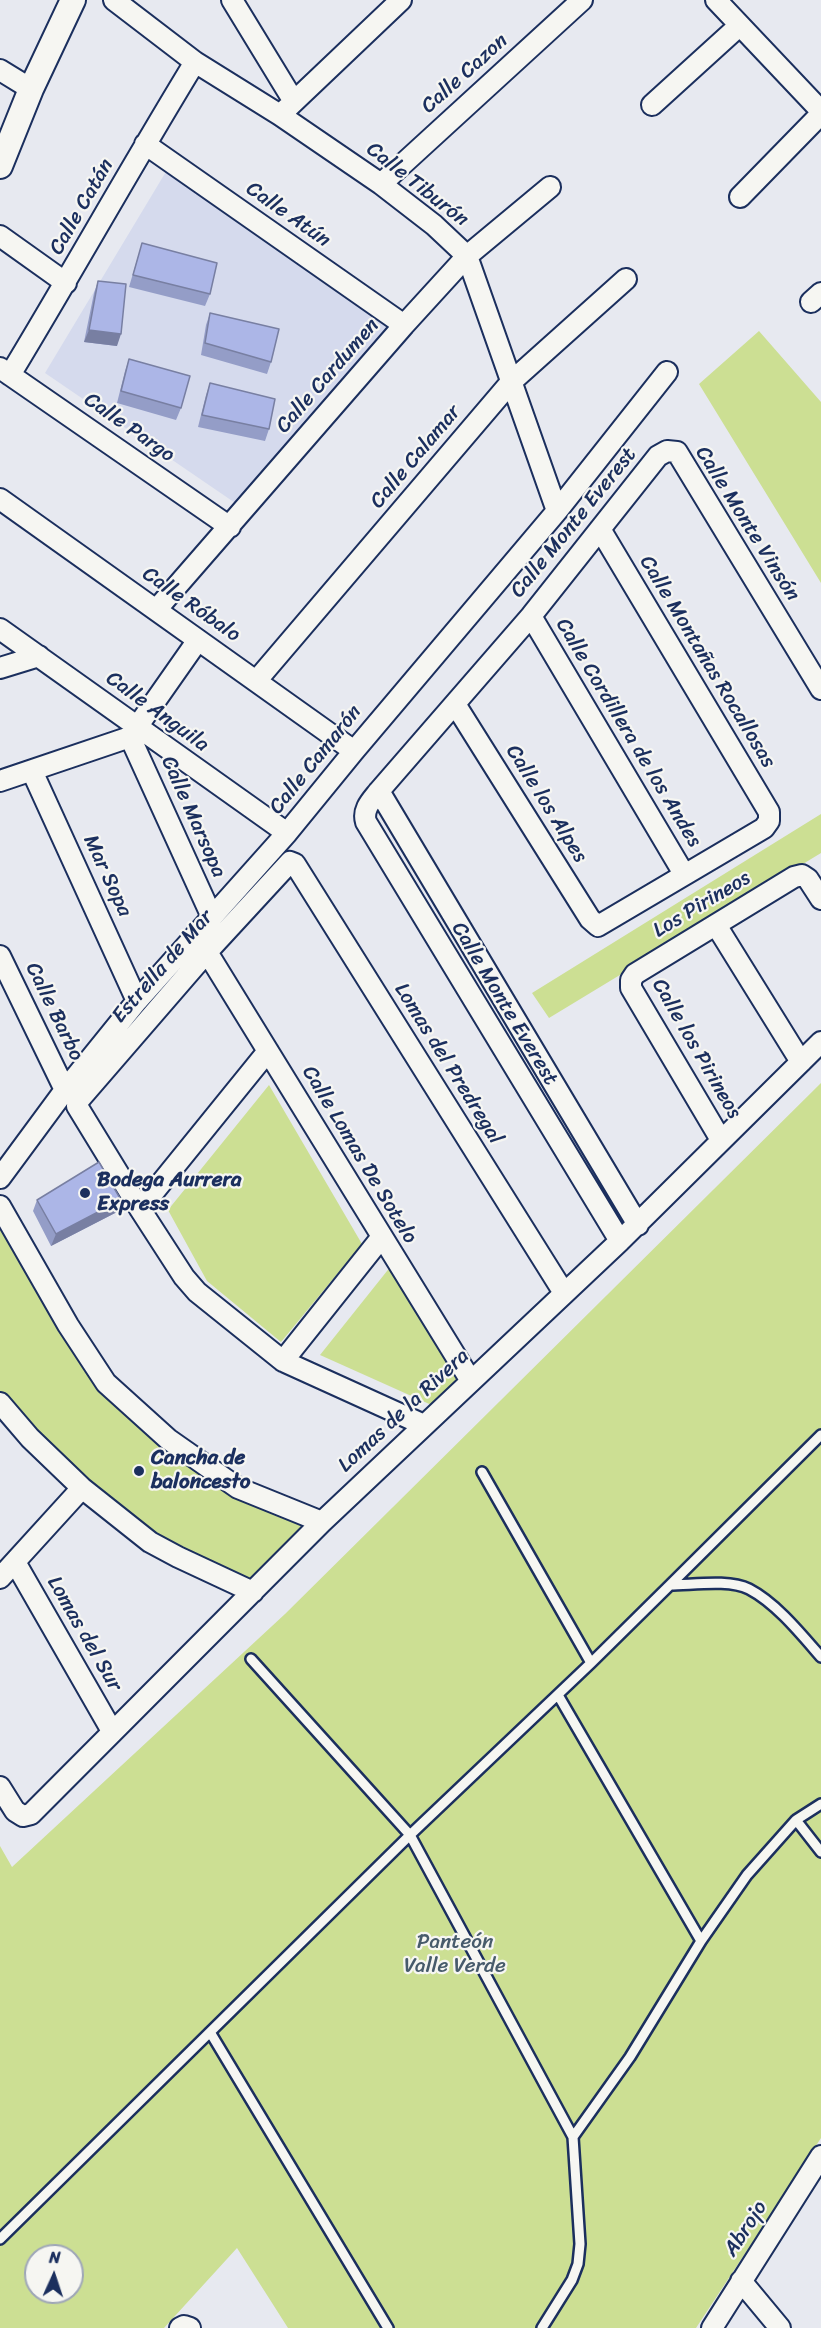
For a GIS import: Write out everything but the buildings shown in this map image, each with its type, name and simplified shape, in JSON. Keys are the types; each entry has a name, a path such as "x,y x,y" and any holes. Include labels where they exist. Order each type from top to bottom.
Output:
{"street":[{"path":"0,166 31,89 73,0"},
{"name":"Calle Tiburón","path":"114,0 195,62 286,107 434,225 467,256 556,511"},
{"path":"232,0 286,107 394,3"},
{"name":"Calle Cazon","path":"381,184 582,0"},
{"path":"716,0 821,112 740,197"},
{"path":"652,105 739,26"},
{"name":"Calle Catán","path":"5,371 66,283 145,144 195,62"},
{"path":"0,70 31,89"},
{"name":"Calle Atún","path":"145,144 404,325"},
{"name":"Calle Cardumen","path":"156,610 467,256 550,187"},
{"path":"0,236 66,283"},
{"name":"Calle Calamar","path":"256,681 511,382 626,279"},
{"name":"Calle Pargo","path":"5,371 230,527"},
{"name":"Calle Camarón","path":"0,1178 65,1090 138,1001 287,833 556,511 667,372"},
{"name":"Calle Monte Everest","path":"620,1241 364,816 366,809 379,791 531,616 657,456 667,451"},
{"name":"Calle Monte Vinsón","path":"667,451 676,452 821,689"},
{"name":"Calle Róbalo","path":"0,499 354,751"},
{"name":"Calle Montañas Rocallosas","path":"600,529 769,812 769,821 764,828 684,874"},
{"name":"Calle Cordillera de los Andes","path":"531,616 684,874"},
{"name":"Calle Anguila","path":"0,629 39,656 133,732 287,833"},
{"path":"0,781 133,732 198,640"},
{"path":"0,668 39,656"},
{"name":"Calle los Alpes","path":"455,704 590,920 598,926 684,874"},
{"name":"Calle Marsopa","path":"133,732 212,917"},
{"name":"Mar Sopa","path":"32,771 138,1001"},
{"name":"Calle Monte Everest","path":"379,791 638,1225"},
{"name":"Estrella de Mar","path":"140,1209 77,1106 79,1100 207,952 290,862"},
{"name":"Lomas del Predregal","path":"290,862 295,864 564,1293"},
{"name":"Los Pirineos","path":"631,980 635,974 794,877 802,875 808,879 821,899"},
{"path":"716,925 801,1062"},
{"name":"Calle Lomas De Sotelo","path":"207,952 471,1381"},
{"name":"Calle Barbo","path":"0,956 65,1090"},
{"name":"Calle los Pirineos","path":"631,980 632,988 721,1140"},
{"name":"Lomas de la Rivera","path":"0,1787 15,1811 23,1816 31,1814 322,1522 638,1225 821,1042"},
{"path":"268,1051 140,1209 196,1292 283,1361 424,1425"},
{"path":"0,1206 68,1325 106,1383 168,1439 238,1488 322,1522"},
{"path":"283,1361 381,1238"},
{"path":"0,1403 30,1438 82,1488 150,1542 253,1592"},
{"path":"0,1578 82,1488"},
{"name":"Lomas del Sur","path":"15,1562 112,1731"},
{"name":"Abrojo","path":"712,2328 819,2164"},
{"path":"741,2281 780,2328"}],"lane":[{"path":"0,2239 410,1835 591,1663 821,1435"},
{"path":"482,1472 591,1663"},
{"path":"670,1585 720,1584 748,1589 785,1616 821,1656"},
{"path":"252,1659 410,1835 573,2137 580,2244 578,2264 572,2280 542,2328"},
{"path":"558,1695 701,1941"},
{"path":"573,2137 630,2057 701,1941 760,1859 796,1820 821,1804"},
{"path":"796,1820 821,1852"},
{"path":"210,2032 388,2328"}],"shaded area":[{"path":"170,165 399,323 244,509 45,373"}],"green space":[{"path":"759,331 821,402 821,583 699,384"},
{"path":"821,814 821,853 549,1018 532,993"},
{"name":"Panteón Valle Verde","path":"821,1083 821,2138 696,2328 288,2328 237,2248 164,2328 0,2328 0,1846 12,1867 285,1614"},
{"path":"269,1085 362,1244 281,1342 207,1281 168,1210"},
{"path":"0,1206 68,1325 168,1439 322,1522 253,1592 150,1542 0,1403"},
{"path":"391,1266 464,1377 436,1407 320,1355"}],"place":[{"name":"Bodega Aurrera Express","path":"85,1193"},
{"name":"Cancha de baloncesto","path":"139,1471"}]}
